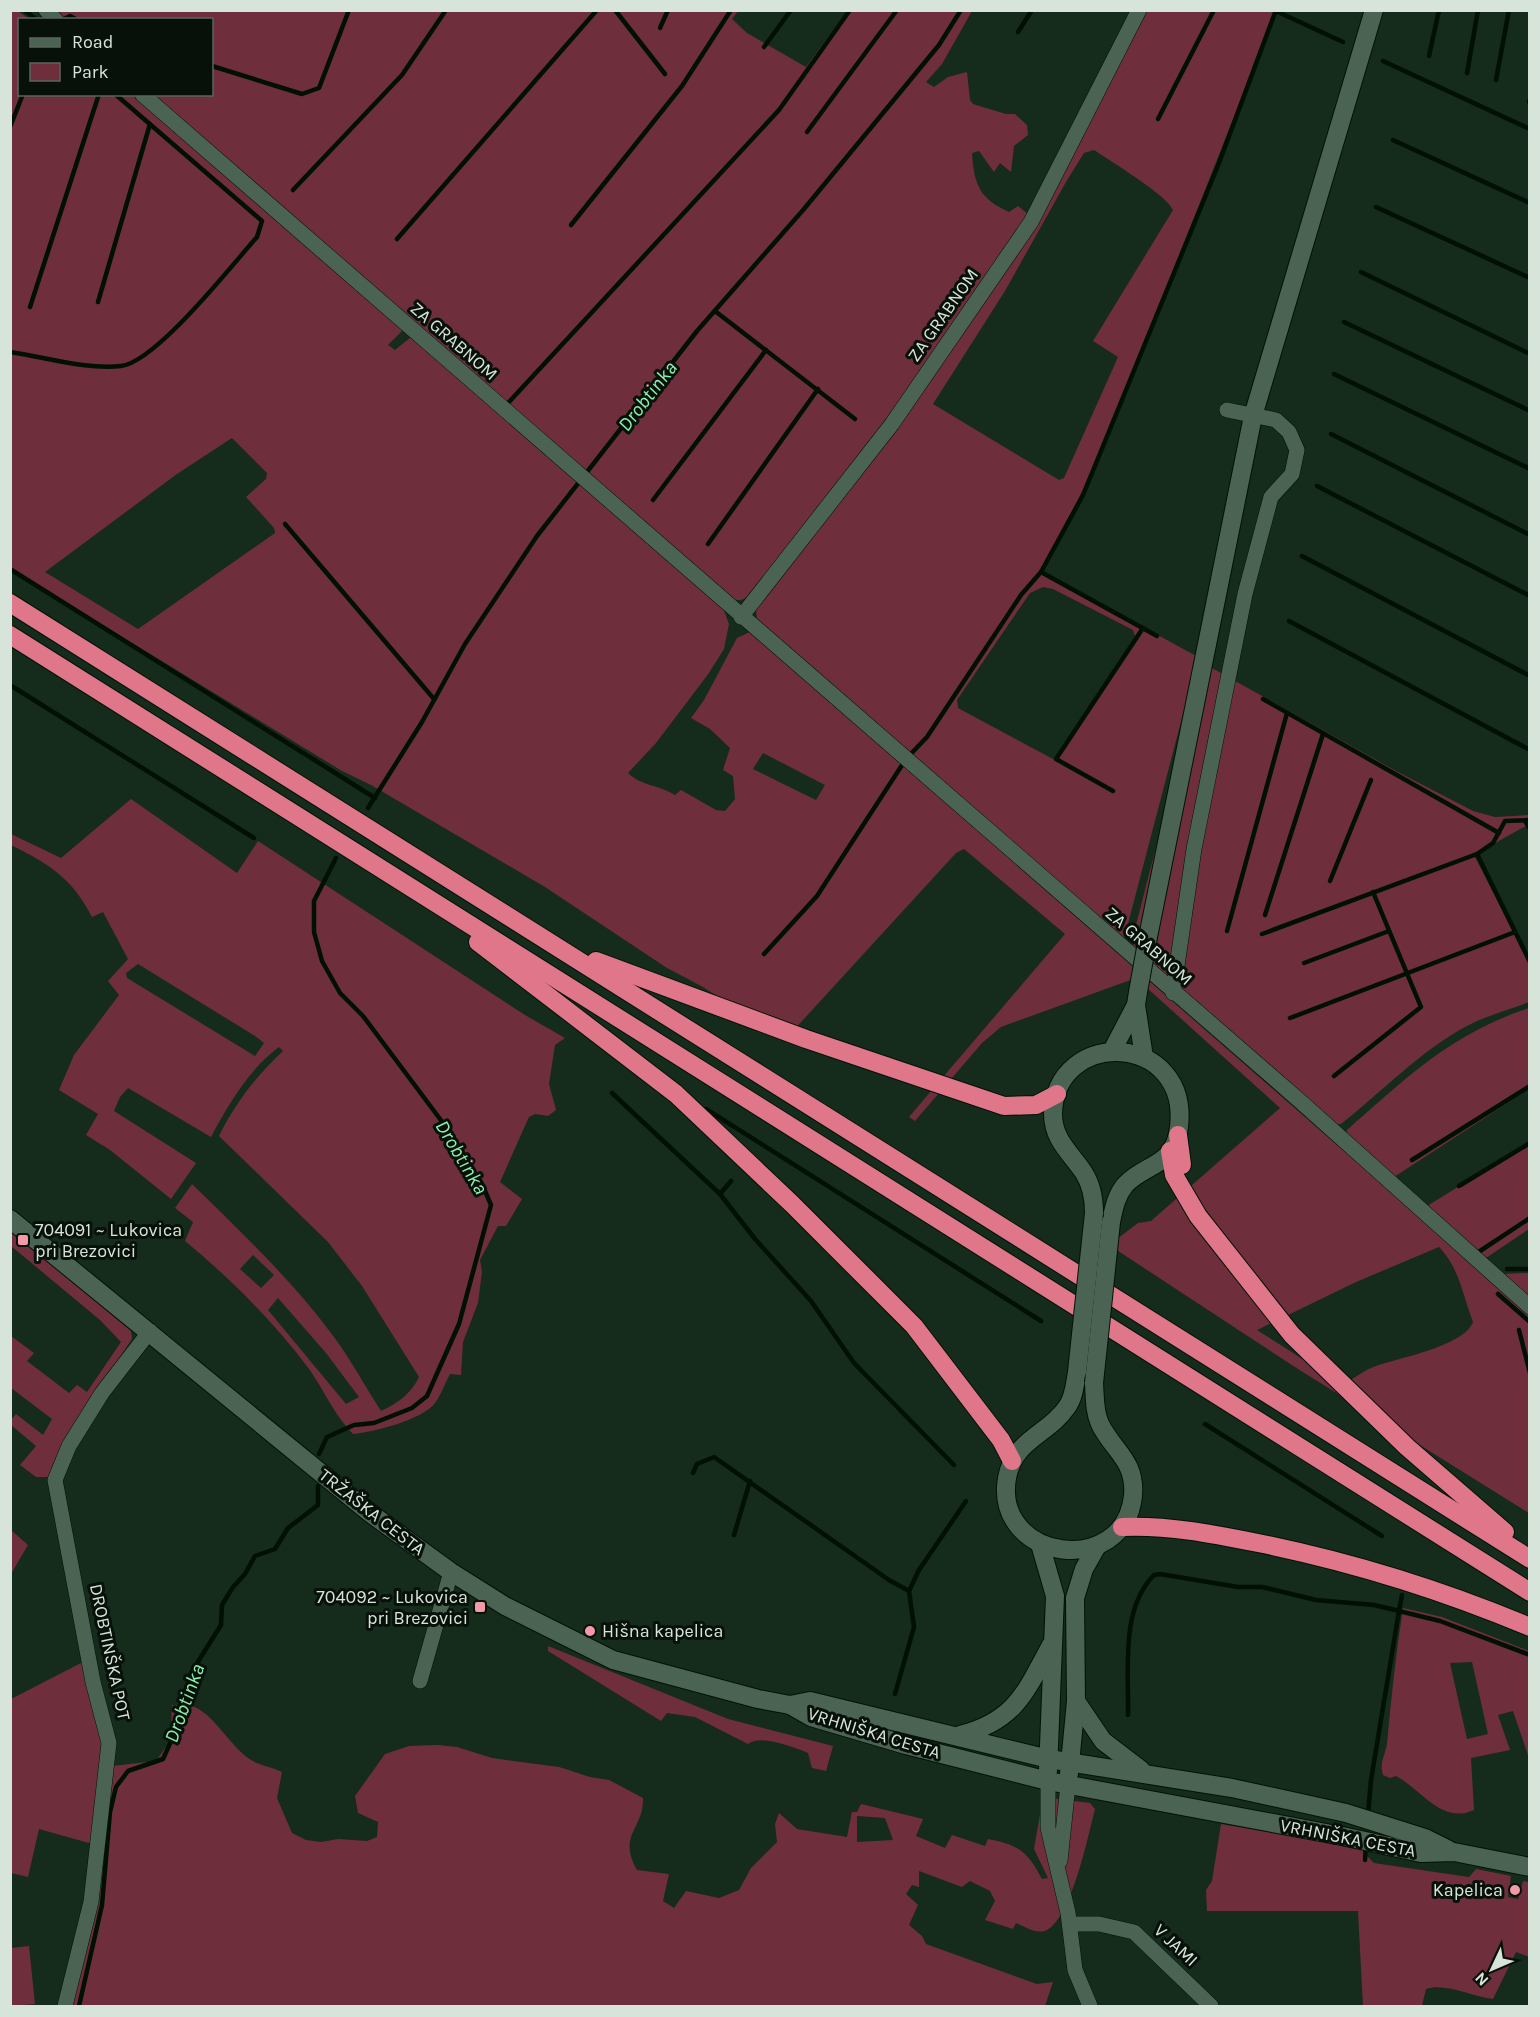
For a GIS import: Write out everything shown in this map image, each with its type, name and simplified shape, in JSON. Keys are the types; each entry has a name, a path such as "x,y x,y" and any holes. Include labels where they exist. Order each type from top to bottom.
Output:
{"highway":[{"path":"10,603 1530,1559"},
{"path":"10,635 1530,1592"},
{"path":"386,872 676,1094 792,1204 914,1326 1001,1440 1012,1461"},
{"path":"545,939 665,988 1004,1106 1036,1106 1057,1094"},
{"path":"1174,1143 1174,1175 1198,1216 1292,1335 1407,1447 1530,1552"},
{"path":"1122,1527 1152,1526 1221,1535 1308,1553 1392,1575 1530,1628"}],"main road":[{"path":"1112,1051 1137,998 1191,737 1253,416 1374,10"},
{"path":"1137,998 1144,1057"},
{"path":"1068,1785 1076,1701 1075,1598 1084,1569 1097,1546 1122,1527 1133,1497 1132,1476 1124,1456 1100,1424 1095,1408 1094,1383 1111,1222 1116,1198 1126,1183 1162,1161 1174,1143 1180,1104 1173,1085 1160,1068 1144,1057 1128,1051 1112,1051 1083,1061 1067,1075 1057,1094 1053,1114 1056,1133 1065,1151 1084,1174 1094,1199 1077,1372 1069,1405 1056,1422 1025,1443 1012,1461 1007,1480 1010,1508 1024,1532 1040,1544 1067,1551 1097,1546"},
{"name":"TRŽAŠKA CESTA","path":"10,1219 150,1331 370,1513 452,1572 505,1606 612,1660 758,1700 789,1705"},
{"path":"1040,1544 1055,1596 1048,1781"},
{"path":"956,1736 984,1729 1011,1710 1026,1692 1054,1641"},
{"name":"VRHNIŠKA CESTA","path":"789,1705 810,1701 1049,1759 1232,1788 1346,1814 1403,1841"},
{"path":"1076,1701 1102,1742 1144,1773"},
{"name":"VRHNIŠKA CESTA","path":"789,1705 811,1717 906,1745 1048,1781 1342,1836 1403,1841 1425,1838 1454,1852 1530,1867"}],"street":[{"name":"ZA GRABNOM","path":"741,616 892,424 1031,222 1139,10"},
{"name":"ZA GRABNOM","path":"144,96 575,474 1300,1101 1530,1307"},
{"path":"1173,993 1194,849 1245,594 1271,497 1292,474 1297,450 1289,432 1276,420 1227,410"},
{"name":"DROBTINŠKA POT","path":"65,2007 91,1902 109,1743 93,1682 55,1480 69,1446 91,1411 150,1331"},
{"path":"420,1681 452,1572"},
{"path":"1048,1781 1048,1828 1070,1924 1075,1970 1090,2007"},
{"path":"1059,1873 1068,1785"},
{"name":"V JAMI","path":"1070,1924 1099,1924 1134,1932 1211,2007"}],"green space":[{"path":"10,11 18,11 28,18 18,18 18,96 136,96 403,330 388,345 395,350 411,337 723,608 729,624 724,649 709,673 656,743 628,773 639,781 675,795 681,790 716,810 725,811 735,799 733,776 723,770 730,748 710,729 691,718 704,700 737,638 750,632 1529,1313 1529,1513 1298,1369 1109,1245 1138,1223 1151,1221 1280,1108 1136,978 1001,1027 982,1043 915,1121 909,1117 1065,934 964,849 956,853 792,1032 788,1042 703,987 667,968 545,887 371,785 342,771 11,569","holes":["232,438 267,473 266,479 246,497 274,528 275,533 138,629 45,572 177,474","763,753 825,785 816,800 753,769","1439,1247 1456,1273 1473,1322 1457,1338 1444,1344 1372,1368 1343,1385 1257,1330 1356,1282"]},
{"path":"54,11 738,11 732,19 747,33 806,67 847,11 972,11 942,64 926,82 934,87 948,77 967,72 970,100 973,104 1006,114 1015,114 1027,125 1028,135 1014,146 1011,172 1000,163 994,172 979,151 972,153 977,182 985,196 1009,212 1018,206 1028,214 912,387 752,595 741,600 729,600 153,96 213,96 213,18 63,18"},
{"path":"1147,11 1276,11 1099,457 1043,572 1198,657 1124,939 757,620 756,610 1061,176","holes":["1094,150 1150,187 1173,210 1093,341 1118,357 1064,478 1059,480 933,404 1005,291 1084,153","1043,587 1053,589 1133,630 1135,636 1066,745 1053,759 958,708 957,700 1030,593"]},
{"path":"1203,663 1396,771 1473,811 1495,817 1529,815 1529,824 1474,855 1529,963 1529,1002 1480,1020 1448,1037 1416,1060 1341,1124 1331,1124 1133,949 1135,929"},
{"path":"131,799 237,873 258,841 525,1015 565,1038 555,1045 549,1084 556,1110 548,1116 535,1114 529,1117 500,1182 522,1199 506,1226 498,1226 480,1260 482,1272 478,1303 463,1342 461,1375 450,1374 435,1403 420,1415 373,1431 353,1434 335,1411 309,1369 281,1334 219,1270 185,1241 193,1222 175,1208 192,1184 266,1258 318,1316 381,1411 403,1397 416,1383 419,1377 362,1286 328,1242 219,1136 247,1091 283,1051 279,1047 249,1077 232,1100 211,1137 128,1088 120,1097 114,1111 196,1163 171,1199 110,1150 86,1135 98,1114 59,1090 74,1055 119,995 108,981 128,959 103,912 92,917 68,882 48,866 11,845 11,834 61,858","holes":["138,964 264,1043 255,1056 127,978 126,973","253,1255 274,1275 261,1288 240,1269","278,1298 326,1353 359,1397 346,1404 268,1310"]},
{"path":"1529,1008 1529,1089 1391,1179 1346,1138 1347,1130 1431,1059 1476,1031"},
{"path":"1529,1143 1529,1229 1483,1260 1424,1208"},
{"path":"10,1230 131,1331 132,1339 67,1435 48,1477 36,1477 20,1465 36,1446 11,1425 11,1420 16,1414 43,1435 52,1419 11,1388 11,1336 34,1353 27,1361 69,1393 77,1385 87,1392 121,1342 100,1320 11,1246"},
{"path":"1529,1273 1529,1299 1500,1274"},
{"path":"11,1530 28,1545 11,1574"},
{"path":"1403,1608 1442,1617 1529,1651 1529,1758 1513,1711 1498,1715 1510,1750 1471,1758 1474,1810 1452,1813 1432,1804 1396,1776 1390,1778 1383,1775 1382,1763 1387,1744","holes":["1472,1662 1488,1734 1467,1739 1450,1663"]},
{"path":"548,1646 728,1719 833,1746 826,1771 812,1768 808,1753 769,1741 754,1741 748,1744 695,1717 667,1713 661,1721 548,1651"},
{"path":"83,1662 104,1746 94,1839 89,1843 39,1829 28,1877 11,1873 11,1699"},
{"path":"172,1705 190,1705 199,1709 248,1758 282,1772 277,1798 292,1833 306,1840 321,1842 338,1839 367,1841 377,1837 378,1822 358,1813 355,1796 385,1754 409,1746 457,1747 492,1758 559,1767 590,1777 609,1780 643,1798 640,1817 630,1840 632,1858 637,1870 669,1874 663,1901 674,1908 686,1891 719,1898 739,1890 751,1868 777,1842 775,1824 779,1813 797,1829 847,1837 852,1812 857,1812 861,1804 923,1819 916,1836 945,1848 952,1835 985,1846 988,1839 1007,1844 1021,1851 1032,1862 1042,1879 1048,1878 1034,1849 1043,1797 1090,1803 1095,1809 1071,1893 1056,1922 1047,1930 1035,1931 1016,1923 1013,1929 985,1920 995,1901 990,1891 970,1881 962,1887 919,1871 919,1887 912,1885 906,1894 918,1905 909,1925 922,1936 926,1944 1037,1984 1053,1982 1045,2006 71,2006 112,1766 156,1761 170,1741","holes":["857,1816 885,1818 893,1840 857,1842"]},
{"path":"1221,1824 1368,1849 1367,1856 1374,1863 1469,1877 1476,1869 1511,1876 1508,1897 1518,1899 1523,1881 1529,1882 1529,1957 1516,1952 1493,1999 1433,1987 1426,1989 1422,2006 1363,2006 1358,1911 1207,1911 1206,1890 1212,1881"},
{"path":"29,1946 35,2004 11,2006 11,1948"}],"waterway":[{"path":"24,10 34,18"},
{"path":"213,66 302,94 319,88 349,10"},
{"path":"293,190 402,75 446,10"},
{"path":"397,239 597,10"},
{"path":"615,10 665,74"},
{"path":"660,28 668,10"},
{"path":"571,225 682,86 731,10"},
{"path":"764,47 791,10"},
{"path":"509,402 779,110 850,10"},
{"path":"807,132 897,10"},
{"name":"Drobtinka","path":"368,808 422,722 465,644 537,536 697,331 804,209 939,45 961,10"},
{"path":"1018,32 1032,10"},
{"path":"1158,119 1214,10"},
{"path":"764,954 817,896 906,759 927,737 1021,595 1041,572 1083,495 1219,163 1276,10"},
{"path":"1429,56 1439,10"},
{"path":"1467,73 1478,10"},
{"path":"1496,80 1509,10"},
{"path":"1276,11 1343,42"},
{"path":"66,18 70,16 74,18"},
{"path":"1383,61 1530,129"},
{"path":"10,127 22,96"},
{"path":"30,307 98,96"},
{"path":"10,352 108,367 121,366 136,360 173,331 257,237 262,221 117,96"},
{"path":"98,302 150,124"},
{"path":"1393,140 1530,203"},
{"path":"1376,207 1530,278"},
{"path":"1361,272 1530,354"},
{"path":"715,311 855,419"},
{"path":"1344,322 1530,411"},
{"path":"653,500 766,350"},
{"path":"1334,374 1530,469"},
{"path":"708,544 818,389"},
{"path":"1331,434 1530,535"},
{"path":"1317,486 1530,596"},
{"path":"285,524 434,699"},
{"path":"1302,556 1530,676"},
{"path":"10,569 375,798"},
{"path":"1041,572 1157,636"},
{"path":"1289,621 1530,750"},
{"path":"1113,791 1056,759 1143,628"},
{"path":"10,685 254,838"},
{"path":"1263,699 1499,833"},
{"path":"1227,931 1287,713"},
{"path":"1265,915 1323,734"},
{"path":"1330,881 1371,780"},
{"path":"1262,934 1477,854 1493,843 1505,821 1530,820"},
{"path":"1525,821 1530,829"},
{"path":"1477,854 1530,962"},
{"name":"Drobtinka","path":"319,1454 327,1437 354,1425 374,1423 412,1408 427,1396 459,1324 491,1205 482,1184 449,1131 363,1016 340,993 322,961 314,932 314,901 336,858"},
{"path":"1334,1076 1421,1007 1373,892"},
{"path":"1304,963 1389,931"},
{"path":"1290,1018 1515,932"},
{"path":"1412,1160 1530,1086"},
{"path":"612,1093 720,1194"},
{"path":"706,1109 1041,1321"},
{"path":"1459,1186 1530,1143"},
{"path":"731,1181 720,1194 755,1239 811,1301 854,1363 954,1465"},
{"path":"1480,1251 1530,1218"},
{"path":"1507,1269 1530,1269"},
{"path":"1498,1294 1530,1322"},
{"path":"1519,1330 1530,1373"},
{"path":"1205,1424 1382,1536"},
{"path":"693,1473 697,1464 714,1457 889,1580 909,1591"},
{"path":"734,1535 750,1481"},
{"name":"Drobtinka","path":"79,2006 102,1905 110,1812 116,1787 128,1771 163,1759 177,1728 191,1673 221,1625 222,1605 255,1556 275,1549 288,1528 318,1505 318,1486"},
{"path":"895,1694 914,1627 909,1591 919,1570 966,1501"},
{"path":"1128,1715 1131,1623 1143,1589 1154,1575 1160,1574 1238,1587 1262,1587 1316,1600 1374,1605 1399,1611 1371,1780 1368,1815"},
{"path":"1402,1595 1399,1611 1440,1621 1530,1655"},
{"path":"1365,1860 1366,1844"}],"place":[{"name":"704091 ~ Lukovica pri Brezovici","path":"23,1240"},
{"name":"704092 ~ Lukovica pri Brezovici","path":"480,1607"},
{"name":"Hišna kapelica","path":"590,1631"},
{"name":"Kapelica","path":"1515,1890"}]}
